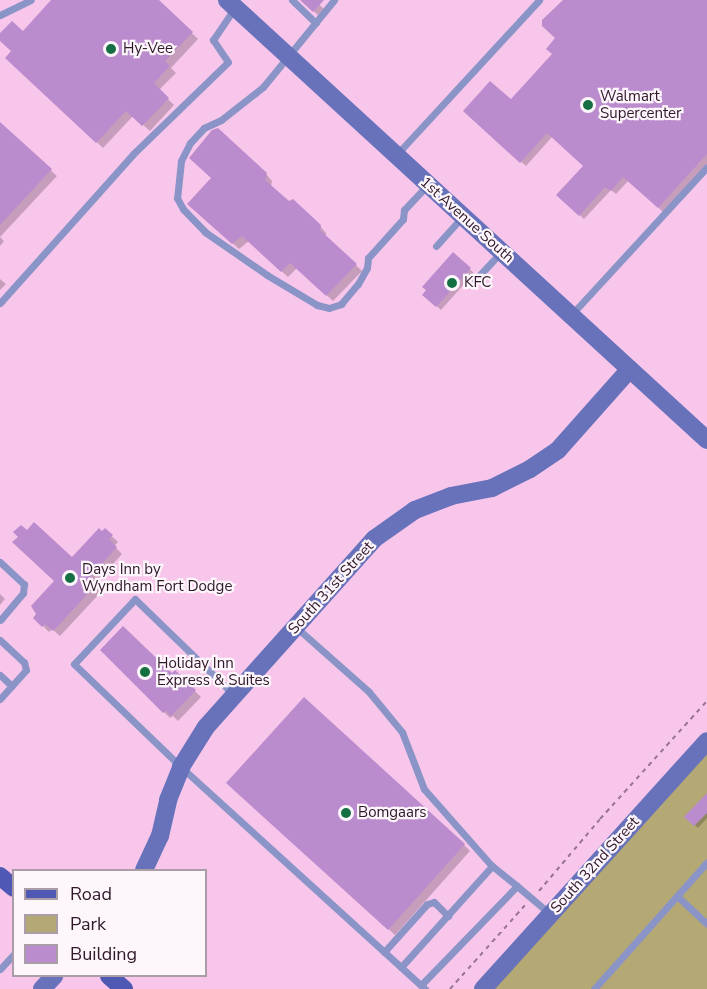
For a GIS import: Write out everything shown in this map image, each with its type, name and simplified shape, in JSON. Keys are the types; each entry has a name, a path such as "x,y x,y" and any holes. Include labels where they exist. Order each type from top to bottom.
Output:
{"main road":[{"path":"0,876 12,886"},
{"path":"111,977 124,989"}],"street":[{"name":"1st Avenue South","path":"231,4 707,440"},
{"name":"South 31st Street","path":"144,869 160,836 168,800 181,767 206,726 374,539 415,510 451,496 492,488 530,470 558,450 630,369"},
{"name":"South 32nd Street","path":"483,989 707,741"},
{"path":"42,989 52,977"}],"lane":[{"path":"0,15 31,0"},
{"path":"292,0 316,23"},
{"path":"334,0 262,87 221,120 204,128 190,143 182,161 177,198 183,209 205,232 267,275 317,305 328,308 341,304 358,284 367,268 368,258 403,219 404,210 428,184"},
{"path":"396,155 539,0"},
{"path":"0,303 133,154 228,62 213,40 231,4"},
{"path":"571,315 707,167"},
{"path":"436,246 463,216"},
{"path":"475,280 502,252"},
{"path":"0,562 24,584 23,593 0,620"},
{"path":"234,695 135,599 74,664 181,767 423,987 517,886"},
{"path":"295,627 369,692 402,732 424,789 492,866 533,897 550,914"},
{"path":"0,640 24,662 26,670 0,699"},
{"path":"0,675 12,686"},
{"path":"594,989 707,862"},
{"path":"401,967 492,866"},
{"path":"677,896 707,924"},
{"path":"384,952 427,904 434,902 448,916"},
{"path":"0,969 12,956"}],"path":[{"path":"450,989 707,701"}],"green space":[{"path":"707,741 707,989 483,989"}],"building":[{"path":"51,0 159,0 193,32 165,61 170,66 154,83 169,98 142,126 126,111 96,143 5,58 11,51 0,41 0,33 12,21 23,31"},
{"path":"300,0 324,0 313,12"},
{"name":"Walmart Supercenter","path":"563,0 707,0 707,154 658,208 623,177 611,191 605,187 579,216 556,195 583,166 547,133 520,163 463,111 490,81 511,99 552,54 546,49 555,38 542,26 542,20"},
{"path":"0,122 52,169 0,225"},
{"path":"218,128 267,173 265,180 289,201 293,199 321,225 320,230 357,264 326,296 290,263 281,272 242,236 232,244 187,204 211,178 189,158 212,130"},
{"path":"453,252 471,268 436,307 422,295 426,290 422,287"},
{"name":"Days Inn by Wyndham Fort Dodge","path":"34,522 72,557 99,528 102,531 105,528 113,535 109,539 117,547 89,578 96,585 53,631 45,624 42,627 33,618 36,614 31,606 54,581 12,542 18,537 13,532 21,525 27,530"},
{"name":"Holiday Inn Express & Suites","path":"123,626 172,673 175,670 196,690 171,716 166,711 163,713 100,650"},
{"name":"Bomgaars","path":"304,697 465,844 388,930 226,783"},
{"path":"707,793 707,813 694,826 684,817"}],"place":[{"name":"Hy-Vee","path":"111,49"},
{"name":"Walmart Supercenter","path":"588,105"},
{"name":"KFC","path":"452,283"},
{"name":"Days Inn by Wyndham Fort Dodge","path":"70,578"},
{"name":"Holiday Inn Express & Suites","path":"145,672"},
{"name":"Bomgaars","path":"346,813"}]}
